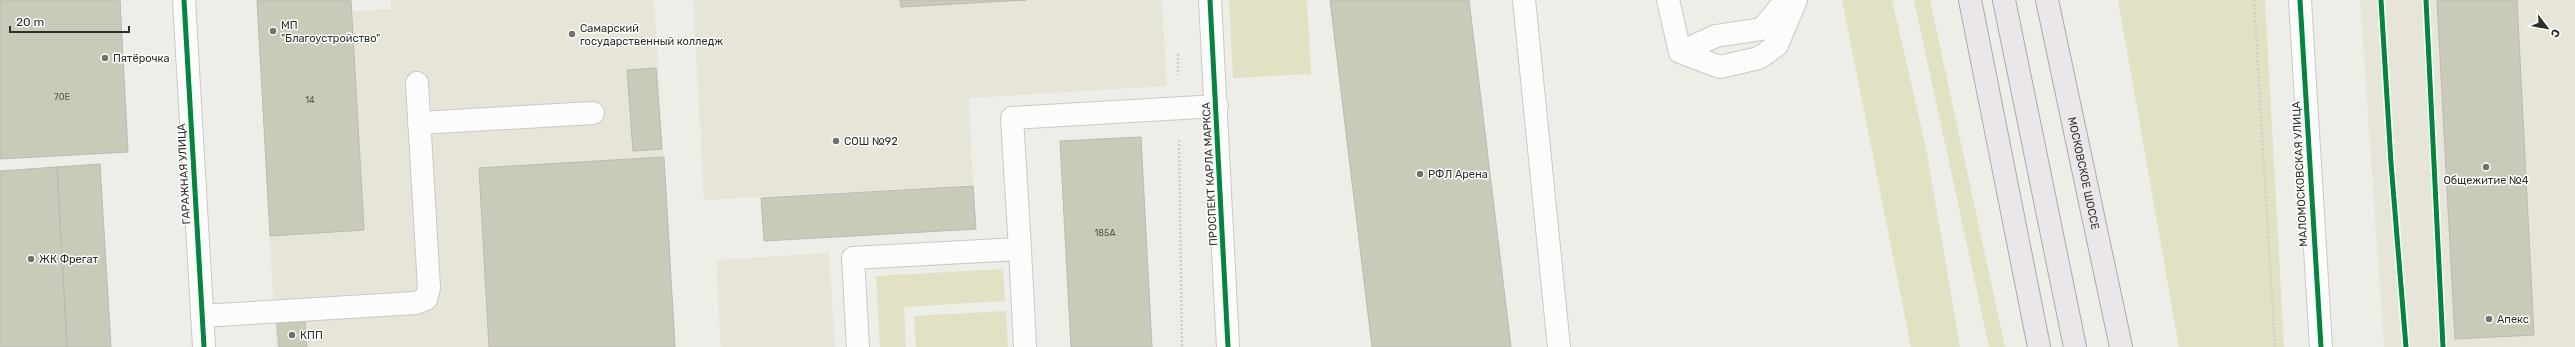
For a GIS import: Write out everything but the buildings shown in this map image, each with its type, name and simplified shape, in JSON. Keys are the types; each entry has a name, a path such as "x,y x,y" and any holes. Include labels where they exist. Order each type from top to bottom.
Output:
{"main road":[{"path":"1970,0 2039,347"},
{"path":"2004,0 2075,347"},
{"name":"МОСКОВСКОЕ ШОССЕ","path":"2047,0 2121,347"}],"street":[{"name":"ГАРАЖНАЯ УЛИЦА","path":"184,0 204,347"},
{"name":"ПРОСПЕКТ КАРЛА МАРКСА","path":"1210,0 1217,106 1228,347"},
{"path":"1524,0 1559,347"},
{"path":"1668,0 1680,52"},
{"path":"1680,52 1716,36 1762,29 1786,0"},
{"path":"1680,52 1720,67 1759,58 1777,45 1796,0"},
{"name":"МАЛОМОСКОВСКАЯ УЛИЦА","path":"2300,0 2320,347"},
{"path":"202,316 416,304 426,299 429,288 417,83"},
{"path":"1025,347 1012,118 1179,107 1217,106"},
{"path":"419,123 593,113"},
{"path":"858,347 853,258 1020,249"}],"path":[{"path":"2254,0 2275,347"},
{"path":"2381,0 2391,164 2406,347"},
{"path":"2426,0 2443,347"},
{"path":"1178,46 1182,347"}],"shaded area":[{"path":"391,0 654,0 675,347 276,347 270,236 364,230 352,11 391,9"},
{"name":"СОШ №92","path":"693,0 1162,0 1167,86 969,98 973,185 704,200"},
{"path":"2360,0 2575,0 2575,347 2384,347"},
{"path":"829,253 835,347 721,347 716,260"}],"green space":[{"path":"1229,0 1307,0 1311,74 1233,78"},
{"path":"1842,0 1892,0 1926,148 1960,347 1911,347"},
{"path":"1914,0 1930,0 2005,347 1989,347"},
{"path":"2118,0 2265,0 2284,347 2179,347"},
{"path":"1003,269 1005,301 904,307 906,347 880,347 876,276"},
{"path":"1006,311 1008,347 916,347 914,316"}],"cycle path":[{"path":"184,0 204,347"},
{"path":"1210,0 1228,347"},
{"path":"2300,0 2321,347"},
{"path":"2381,0 2391,163 2406,347"},
{"path":"2426,0 2443,347"}],"place":[{"name":"МП \"Благоустройство\"","path":"273,31"},
{"name":"Самарский государственный колледж","path":"572,34"},
{"name":"Пятёрочка","path":"105,58"},
{"name":"СОШ №92","path":"836,141"},
{"name":"Общежитие №4","path":"2486,167"},
{"name":"РФЛ Арена","path":"1420,174"},
{"name":"ЖК Фрегат","path":"31,259"},
{"name":"Апекс","path":"2489,319"},
{"name":"КПП","path":"292,335"}]}
